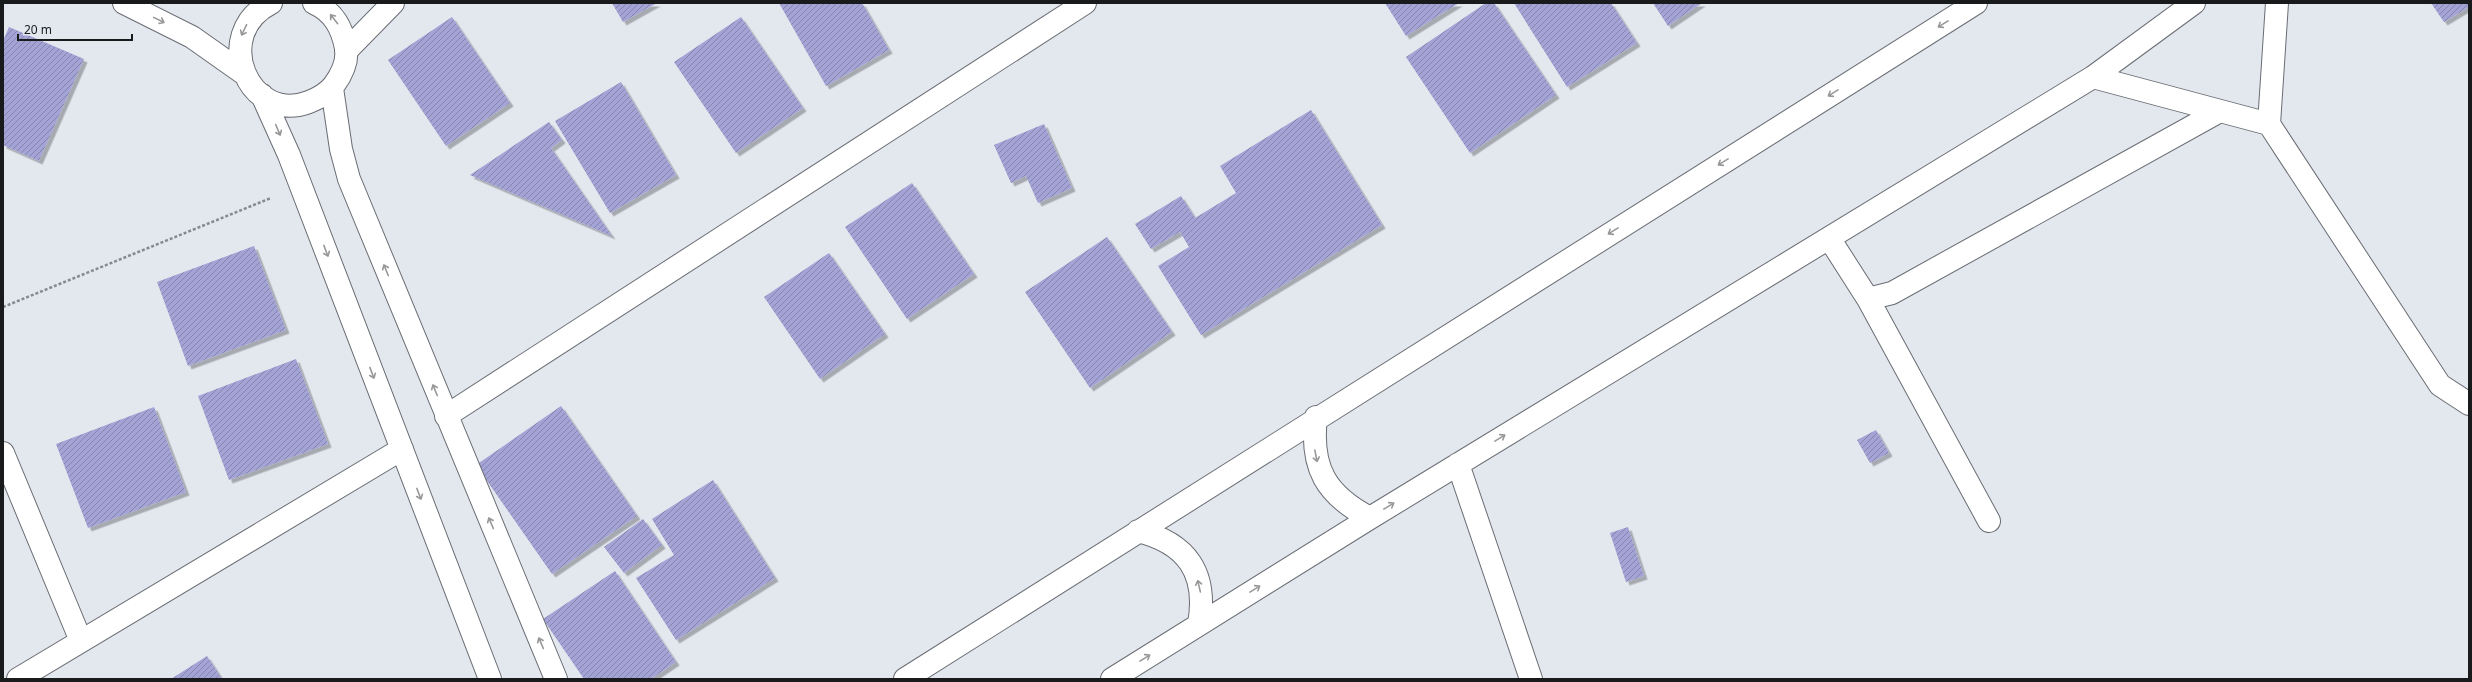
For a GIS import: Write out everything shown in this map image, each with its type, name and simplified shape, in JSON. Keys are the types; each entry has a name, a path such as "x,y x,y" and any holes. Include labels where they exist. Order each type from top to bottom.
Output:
{"street":[{"path":"124,3 192,37 243,73 251,85 262,95 275,102 290,104 305,103 320,98 332,88 345,65 346,51 344,35 336,19 323,7 314,3"},
{"path":"346,51 393,3"},
{"path":"446,416 1085,3"},
{"path":"905,679 1316,417 1976,3"},
{"path":"1112,679 1370,518 2093,77 2194,3"},
{"path":"2277,3 2269,124 2440,385 2469,404"},
{"path":"243,73 239,55 241,36 249,20 261,4"},
{"path":"2093,77 2269,124"},
{"path":"332,88 340,142 349,179 556,679"},
{"path":"262,95 301,186 490,679"},
{"path":"1868,299 1892,293 2220,111"},
{"path":"1829,238 1868,299 1989,521"},
{"path":"1316,417 1313,438 1316,459 1323,478 1336,496 1352,508 1370,518"},
{"path":"18,679 402,449"},
{"path":"3,453 82,641"},
{"path":"1458,464 1530,679"},
{"path":"1138,531 1159,536 1176,547 1191,563 1199,582 1203,603 1199,624"}],"path":[{"path":"3,307 301,186"}],"building":[{"path":"612,3 657,3 623,22"},
{"path":"779,3 862,3 889,50 826,86"},
{"path":"1385,3 1459,3 1406,36"},
{"path":"1486,3 1494,3 1556,95 1470,153 1406,57"},
{"path":"1514,3 1611,3 1637,43 1567,87"},
{"path":"1653,3 1702,3 1668,26"},
{"path":"2431,3 2469,3 2469,7 2444,22"},
{"path":"452,17 510,103 446,146 388,60"},
{"path":"741,17 803,108 736,153 674,62"},
{"path":"9,27 84,59 39,161 3,145 3,41"},
{"path":"621,82 676,175 610,213 555,121"},
{"path":"1311,110 1382,225 1201,335 1158,266 1189,247 1180,232 1151,249 1135,224 1181,196 1195,218 1236,193 1220,166"},
{"path":"549,122 562,140 551,148 612,236 470,175"},
{"path":"1044,124 1072,188 1038,203 1026,176 1011,183 994,145"},
{"path":"912,183 974,274 907,319 845,227"},
{"path":"1107,237 1172,332 1090,388 1025,292"},
{"path":"254,246 286,330 188,366 157,282"},
{"path":"829,253 885,334 820,379 764,297"},
{"path":"296,359 328,444 229,480 198,396"},
{"path":"561,406 637,516 552,574 476,465"},
{"path":"154,407 186,492 88,528 56,444"},
{"path":"1876,430 1889,453 1870,463 1857,440"},
{"path":"713,480 775,578 676,640 636,578 674,555 652,519"},
{"path":"643,519 662,545 624,573 604,547"},
{"path":"1628,527 1644,576 1626,582 1610,533"},
{"path":"615,571 676,662 651,679 584,679 543,619"},
{"path":"207,656 222,679 171,679"}]}
